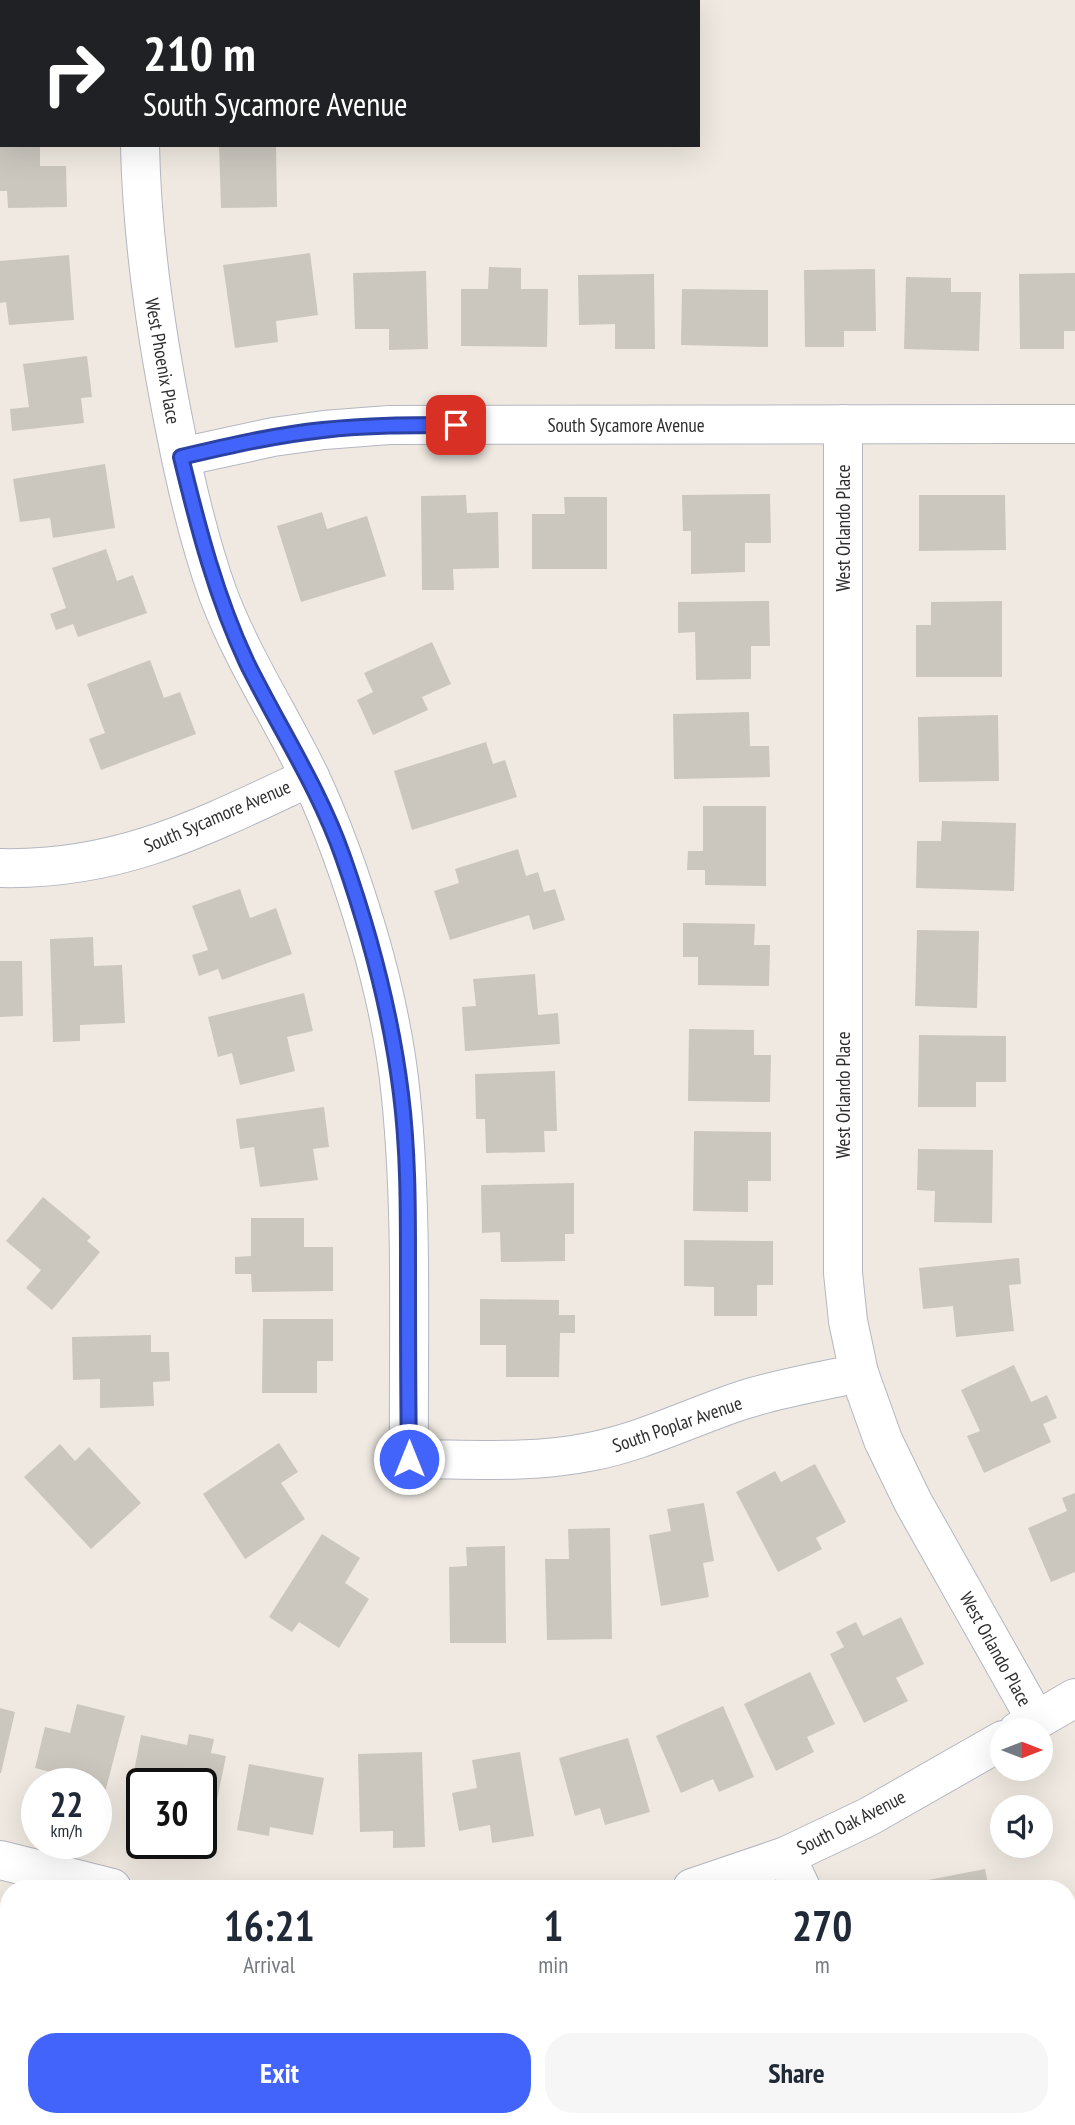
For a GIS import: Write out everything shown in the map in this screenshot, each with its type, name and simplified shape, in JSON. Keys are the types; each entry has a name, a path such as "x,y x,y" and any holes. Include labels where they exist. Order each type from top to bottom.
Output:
{"street":[{"name":"West Phoenix Place","path":"140,147 145,243 152,305 198,530 218,594 247,663 310,777 342,855 369,937 389,1018 401,1094 408,1179 409,1459"},
{"name":"West Orlando Place","path":"843,424 843,1273 848,1321 859,1373 883,1440 1023,1718"},
{"name":"South Sycamore Avenue","path":"181,457 273,437 389,425 1075,424"},
{"name":"South Sycamore Avenue","path":"0,868 54,867 93,862 145,849 192,832 310,777"},
{"name":"South Poplar Avenue","path":"409,1459 519,1459 588,1453 661,1432 741,1401 859,1373"},
{"path":"1041,1718 1075,1698"},
{"name":"South Oak Avenue","path":"742,1880 793,1872 868,1817 990,1747"},
{"path":"16,1872 64,1880"}],"building":[{"path":"0,147 40,147 40,166 66,166 67,207 8,208 7,191 0,191"},
{"path":"219,147 276,147 277,207 221,208"},
{"path":"310,253 318,315 276,321 278,342 235,348 223,265"},
{"path":"69,255 74,320 9,325 6,302 0,303 0,261"},
{"path":"489,267 521,268 521,289 548,289 547,347 461,346 461,289 488,289"},
{"path":"875,269 876,331 844,331 844,347 805,347 804,270"},
{"path":"426,271 428,349 389,350 389,329 355,329 353,273"},
{"path":"1075,273 1075,331 1064,331 1064,349 1020,349 1019,274"},
{"path":"654,274 655,349 615,349 615,324 579,325 578,275"},
{"path":"906,277 951,278 951,292 981,292 979,351 904,349"},
{"path":"682,289 768,290 768,347 681,345"},
{"path":"87,356 92,397 81,398 84,423 12,431 10,409 29,407 23,364"},
{"path":"105,464 115,528 53,538 50,518 20,522 13,479"},
{"path":"770,494 771,543 745,543 745,572 691,574 691,531 683,531 682,495"},
{"path":"466,495 467,513 498,512 499,568 453,569 454,590 422,590 421,496"},
{"path":"919,495 1005,495 1006,550 919,551"},
{"path":"564,497 607,497 607,569 532,569 532,514 565,514"},
{"path":"322,512 327,529 367,516 386,576 301,602 277,526"},
{"path":"106,549 117,581 133,575 147,613 78,637 73,624 56,630 50,614 66,608 52,568"},
{"path":"769,601 770,646 751,646 751,679 696,680 695,632 678,633 678,602"},
{"path":"1002,601 1002,677 916,677 916,625 931,625 931,602"},
{"path":"432,642 451,684 422,697 428,710 373,735 357,700 373,692 364,673"},
{"path":"150,660 164,698 180,692 196,734 101,770 89,739 105,733 87,684"},
{"path":"749,712 750,746 769,746 770,777 674,779 673,714"},
{"path":"998,715 999,781 919,782 918,717"},
{"path":"486,742 493,764 505,760 517,797 412,830 394,771"},
{"path":"703,806 766,806 766,886 705,885 705,870 687,870 688,851 703,851"},
{"path":"942,821 1016,823 1014,891 916,888 917,841 941,841"},
{"path":"518,849 526,876 538,872 544,892 555,889 565,920 533,930 529,915 450,940 434,891 459,883 455,869"},
{"path":"240,889 250,918 276,908 292,954 222,980 218,969 199,976 192,955 208,950 192,906"},
{"path":"683,923 755,924 754,945 770,945 769,986 698,985 698,957 683,957"},
{"path":"917,930 979,931 977,1008 915,1006"},
{"path":"93,937 94,966 122,965 125,1023 80,1025 80,1041 53,1042 50,939"},
{"path":"0,961 22,961 23,1016 0,1017"},
{"path":"535,974 538,1015 558,1013 560,1044 465,1051 462,1007 476,1006 473,979"},
{"path":"304,993 313,1031 287,1037 295,1071 240,1085 232,1053 218,1057 208,1017"},
{"path":"689,1029 754,1030 754,1055 771,1055 770,1102 688,1101"},
{"path":"919,1035 1006,1036 1006,1082 976,1082 976,1107 918,1107"},
{"path":"555,1071 557,1131 544,1131 545,1152 486,1153 485,1119 476,1119 475,1074"},
{"path":"324,1107 329,1147 313,1149 318,1180 260,1187 254,1147 240,1149 236,1119"},
{"path":"694,1131 771,1132 771,1181 748,1181 748,1212 693,1211"},
{"path":"918,1149 993,1150 992,1223 934,1222 935,1191 917,1190"},
{"path":"574,1183 574,1234 565,1234 565,1261 501,1262 500,1232 482,1233 481,1185"},
{"path":"43,1197 91,1237 87,1241 100,1252 52,1310 26,1288 41,1270 6,1241"},
{"path":"251,1218 304,1218 304,1247 333,1247 333,1291 252,1292 251,1274 235,1274 235,1257 251,1256"},
{"path":"684,1240 773,1241 773,1285 757,1285 757,1316 714,1316 714,1287 684,1286"},
{"path":"1019,1258 1021,1284 1009,1285 1014,1331 956,1337 953,1306 923,1309 919,1268"},
{"path":"480,1299 559,1300 559,1315 575,1315 575,1333 560,1333 559,1377 506,1377 506,1345 480,1345"},
{"path":"263,1319 333,1319 333,1361 317,1361 317,1393 262,1393"},
{"path":"151,1335 151,1352 169,1352 170,1381 153,1382 154,1406 100,1408 100,1379 73,1380 72,1337"},
{"path":"1014,1365 1031,1402 1047,1395 1057,1418 1043,1424 1051,1442 984,1473 967,1436 980,1431 961,1390"},
{"path":"279,1443 298,1472 281,1483 305,1519 245,1559 203,1494"},
{"path":"60,1444 75,1461 89,1447 141,1503 91,1549 24,1477"},
{"path":"815,1464 846,1522 816,1538 822,1549 778,1572 736,1492 775,1471 781,1482"},
{"path":"1075,1493 1075,1572 1051,1582 1028,1528 1067,1511 1062,1498"},
{"path":"704,1503 714,1561 703,1563 709,1597 661,1606 649,1535 671,1531 667,1509"},
{"path":"610,1528 612,1639 547,1640 545,1559 569,1559 568,1529"},
{"path":"322,1534 360,1558 345,1583 369,1599 339,1648 299,1622 292,1632 269,1617"},
{"path":"505,1546 506,1643 450,1643 449,1567 467,1566 466,1547"},
{"path":"901,1617 924,1664 896,1678 908,1701 864,1723 830,1654 844,1647 836,1632 856,1622 863,1636"},
{"path":"810,1672 835,1724 807,1737 814,1752 776,1771 744,1704"},
{"path":"77,1704 125,1716 111,1768 35,1768 45,1727 70,1733"},
{"path":"723,1706 754,1777 719,1792 713,1779 681,1793 656,1736"},
{"path":"0,1708 15,1712 1,1773 0,1773"},
{"path":"189,1734 214,1739 211,1753 226,1756 217,1800 217,1768 135,1768 141,1735 187,1745"},
{"path":"628,1738 650,1812 605,1825 600,1808 575,1816 559,1758"},
{"path":"422,1752 425,1847 393,1848 393,1831 360,1832 358,1754"},
{"path":"520,1752 534,1836 492,1843 490,1825 459,1831 452,1793 477,1788 472,1760"},
{"path":"249,1764 324,1778 313,1835 270,1827 269,1836 237,1830"},
{"path":"985,1869 987,1880 928,1880"}],"route":[{"path":"409,1459 408,1179 401,1094 389,1018 369,937 342,855 310,777 247,663 218,594 198,530 181,457 273,437 324,430 389,425 456,425"}]}
